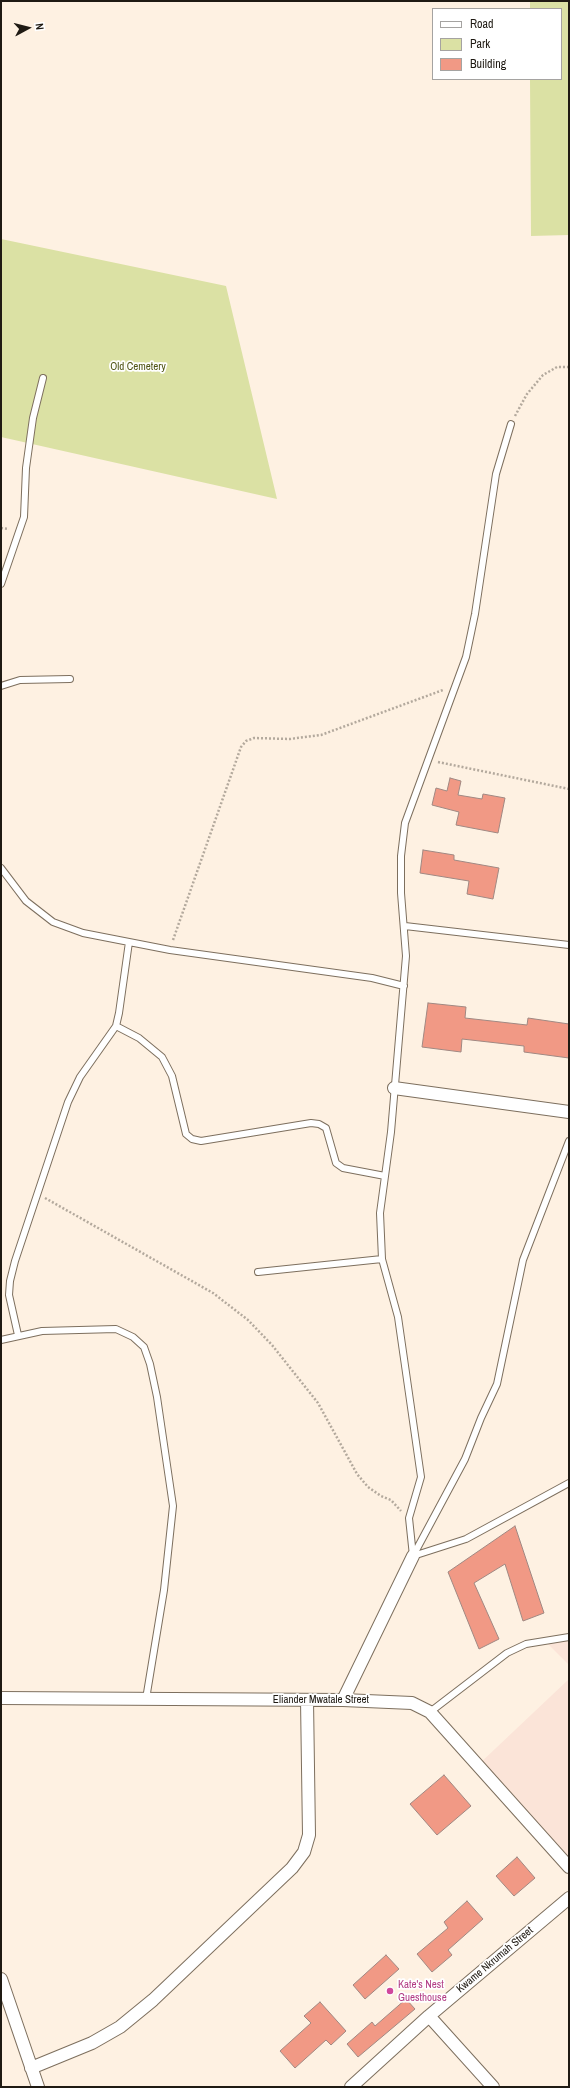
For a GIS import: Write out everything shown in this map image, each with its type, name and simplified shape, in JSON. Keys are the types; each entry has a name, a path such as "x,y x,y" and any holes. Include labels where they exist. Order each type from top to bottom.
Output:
{"street":[{"path":"394,1088 569,1112"},
{"path":"342,1700 413,1556"},
{"name":"Eliander Mwatale Street","path":"1,1698 342,1700 412,1704 430,1712 569,1867"},
{"path":"31,2068 92,2043 120,2027 154,2000 292,1868 304,1852 309,1835 307,1700"},
{"name":"Kwame Nkrumah Street","path":"351,2087 429,2016 569,1898"},
{"path":"1,1979 38,2087"},
{"path":"429,2016 494,2087"}],"lane":[{"path":"1,584 24,517 26,468 33,418 43,378"},
{"path":"413,1556 409,1518 421,1477 398,1317 382,1259 380,1213 394,1088 406,956 405,926 401,893 401,856 405,823 466,656 475,614 496,474 511,424"},
{"path":"1,686 20,680 70,679"},
{"path":"1,868 26,900 53,922 83,933 170,950 339,972 404,986"},
{"path":"405,926 569,946"},
{"path":"18,1336 10,1309 10,1281 68,1102 80,1077 116,1026 129,942"},
{"path":"116,1026 139,1038 162,1057 172,1076 186,1134 192,1139 201,1141 311,1123 319,1124 326,1128 336,1163 343,1168 385,1176"},
{"path":"413,1556 465,1459 481,1418 497,1384 523,1260 569,1141"},
{"path":"258,1272 382,1259"},
{"path":"1,1340 42,1332 116,1329 134,1337 144,1347 150,1364 173,1506 164,1590 146,1699"},
{"path":"413,1556 466,1539 569,1483"},
{"path":"430,1712 506,1653 526,1644 569,1638"}],"path":[{"path":"511,424 527,394 543,375 557,367 569,367"},
{"path":"170,950 241,747 246,741 254,738 290,739 321,735 455,686"},
{"path":"427,760 569,789"},
{"path":"37,1194 213,1293 248,1320 272,1345 318,1403 360,1478 368,1487 380,1496 391,1500 409,1518"}],"shaded area":[{"path":"569,1637 569,1665 544,1640"},
{"path":"569,1679 569,1867 478,1765"}],"green space":[{"path":"530,1 569,1 569,235 531,236 530,80 562,80 562,8 530,8"},
{"name":"Old Cemetery","path":"1,239 226,286 277,499 1,437"}],"building":[{"path":"450,778 461,781 458,795 482,799 483,794 505,798 498,833 456,825 459,812 432,805 436,788 447,791"},
{"path":"423,850 454,855 454,860 499,868 493,899 467,894 469,881 420,873"},
{"path":"428,1003 466,1007 465,1018 527,1025 528,1018 569,1024 569,1058 524,1052 524,1046 462,1039 461,1052 422,1047"},
{"path":"515,1526 544,1613 523,1621 505,1564 474,1583 499,1639 479,1649 448,1572"},
{"path":"444,1775 471,1806 437,1835 410,1804"},
{"path":"517,1857 535,1878 514,1896 496,1876"},
{"path":"467,1901 483,1919 448,1950 452,1955 432,1972 417,1954 448,1928 444,1922"},
{"path":"386,1955 399,1969 365,1999 353,1985"},
{"path":"406,1999 415,2009 358,2057 347,2044 372,2022 375,2026"},
{"path":"320,2002 346,2031 331,2045 326,2040 295,2068 280,2051 311,2023 304,2016"}],"place":[{"name":"Kate's Nest Guesthouse","path":"390,1991"}]}
